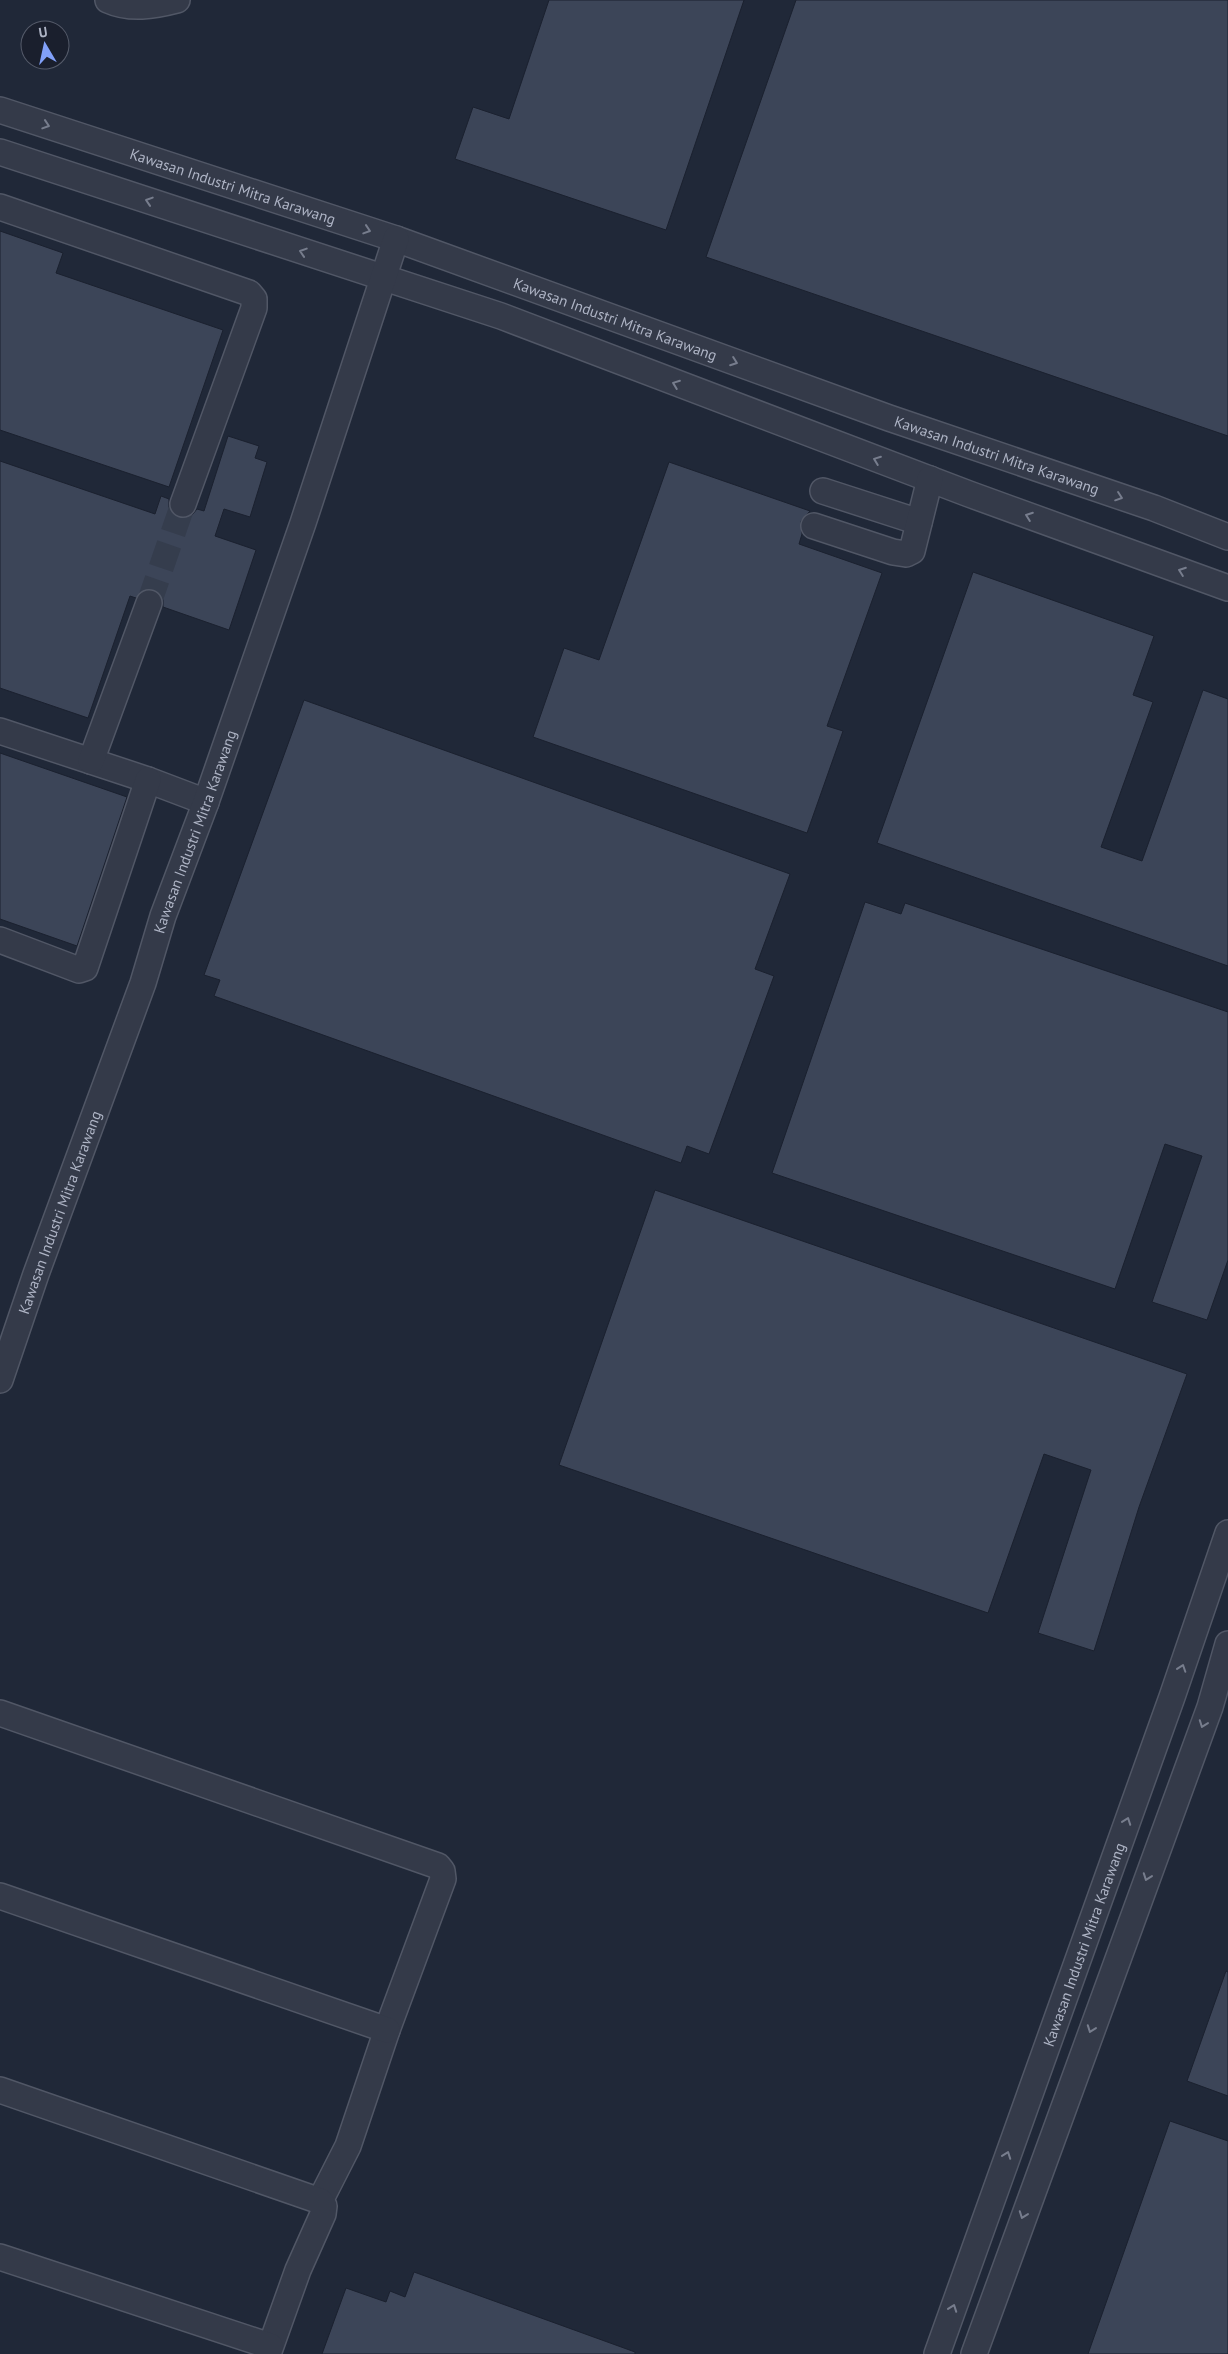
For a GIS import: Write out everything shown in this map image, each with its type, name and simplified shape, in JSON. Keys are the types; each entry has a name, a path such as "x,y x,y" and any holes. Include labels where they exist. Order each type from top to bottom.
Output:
{"street":[{"path":"108,0 116,4 138,6 177,0"},
{"name":"Kawasan Industri Mitra Karawang","path":"0,110 396,239 889,418 1154,508 1228,537"},
{"path":"0,152 501,316 930,480 1225,581"},
{"path":"267,240 281,201"},
{"path":"0,207 249,293 254,299 254,308 183,504"},
{"name":"Kawasan Industri Mitra Karawang","path":"0,1380 206,802 303,523 396,239"},
{"path":"814,526 893,552 906,554 912,551 930,480"},
{"path":"823,491 919,522"},
{"path":"92,761 149,603"},
{"path":"0,730 148,780 206,802"},
{"path":"0,940 79,970 85,968 148,780"},
{"name":"Kawasan Industri Mitra Karawang","path":"937,2354 1172,1697 1228,1533"},
{"path":"974,2354 1210,1707 1228,1644"},
{"path":"0,1713 438,1866 442,1871 443,1879 387,2030 348,2146 320,2201"},
{"path":"0,1896 387,2030"},
{"path":"0,2090 320,2201 324,2206 323,2214 298,2270 269,2350 0,2257"}],"building":[{"path":"549,0 744,0 666,230 455,159 473,107 509,119"},
{"path":"796,0 1228,0 1228,436 706,257"},
{"path":"0,231 63,253 56,273 223,330 169,487 0,430"},
{"path":"228,436 259,446 255,458 267,462 250,517 224,509 215,536 256,550 229,630 163,607 160,593 153,589 146,589 136,598 130,596 88,718 0,688 0,461 155,514 161,496 169,499 169,507 172,514 185,518 192,515 197,509 204,511"},
{"path":"669,462 810,511 801,521 802,534 799,544 882,573 827,726 843,731 807,833 533,737 564,648 599,660"},
{"path":"973,572 1154,636 1133,695 1153,702 1101,847 1142,861 1203,690 1228,699 1228,966 877,843"},
{"path":"304,700 790,874 755,969 774,976 709,1154 687,1146 681,1163 214,996 220,980 204,975"},
{"path":"0,753 127,797 77,946 0,919"},
{"path":"865,902 901,914 905,903 1228,1012 1228,1260 1207,1320 1152,1302 1202,1156 1165,1144 1115,1289 772,1173"},
{"path":"655,1190 1187,1374 1139,1507 1094,1651 1038,1633 1091,1470 1044,1454 988,1613 559,1465"},
{"path":"1226,1971 1228,1972 1228,2096 1187,2081"},
{"path":"1170,2121 1228,2141 1228,2354 1088,2354"},
{"path":"414,2272 635,2352 635,2354 322,2354 346,2288 386,2302 390,2291 405,2297"}],"tunnel":[{"path":"149,603 183,504"}]}
